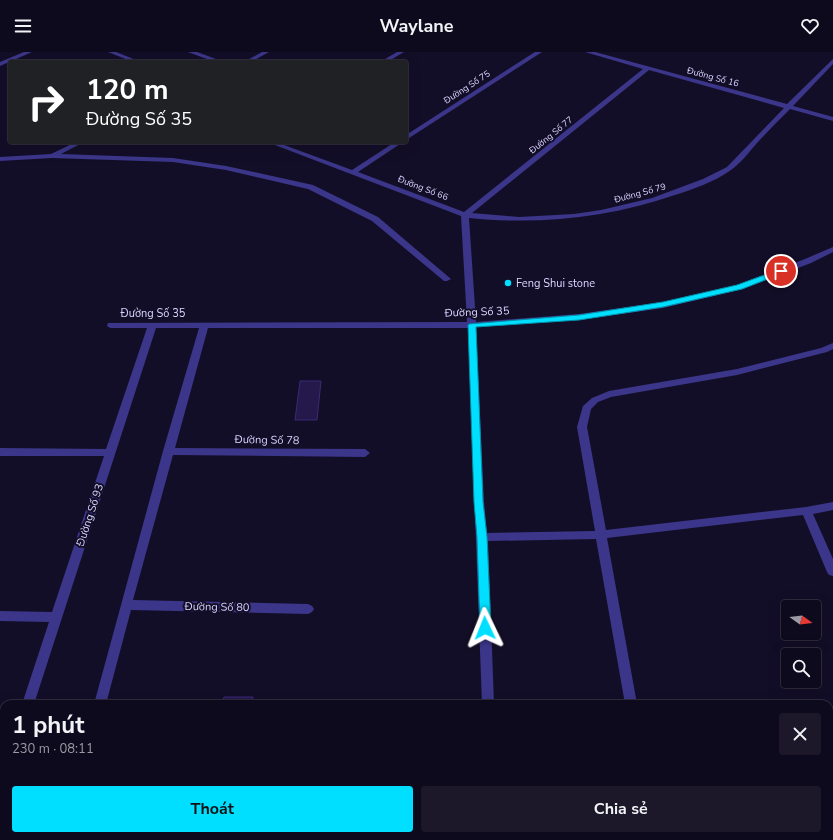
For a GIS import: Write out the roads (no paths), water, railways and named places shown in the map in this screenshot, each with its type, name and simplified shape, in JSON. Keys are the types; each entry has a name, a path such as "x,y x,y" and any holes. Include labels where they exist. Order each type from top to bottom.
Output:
{"street":[{"path":"10,60 30,52"},
{"path":"111,52 133,60"},
{"path":"191,52 214,60"},
{"path":"251,60 266,52"},
{"path":"386,60 400,52"},
{"name":"Đường Số 75","path":"408,137 538,52"},
{"name":"Đường Số 16","path":"588,52 833,119"},
{"name":"Đường Số 79","path":"465,215 525,220 558,218 614,210 660,199 696,185 730,167 833,61"},
{"name":"Đường Số 77","path":"465,215 647,69"},
{"path":"52,156 77,144"},
{"name":"Đường Số 66","path":"275,144 465,215"},
{"path":"352,173 397,144"},
{"path":"0,159 52,156 173,160 226,168 310,187 375,219 447,279"},
{"path":"465,215 472,325 478,502 482,537 488,700"},
{"name":"Đường Số 35","path":"111,325 472,325 579,317 663,305 740,287 808,261 833,249"},
{"name":"Đường Số 93","path":"29,700 152,325"},
{"path":"101,700 168,451 204,325"},
{"path":"630,700 582,427 586,408 595,400 609,394 737,372 824,350 833,346"},
{"name":"Đường Số 78","path":"168,451 365,453"},
{"path":"0,452 111,453"},
{"path":"482,537 601,535 806,511 833,506"},
{"path":"806,511 833,572"},
{"name":"Đường Số 80","path":"126,605 308,608"},
{"path":"0,616 56,617"}],"place":[{"name":"Feng Shui stone","path":"508,283"}]}
